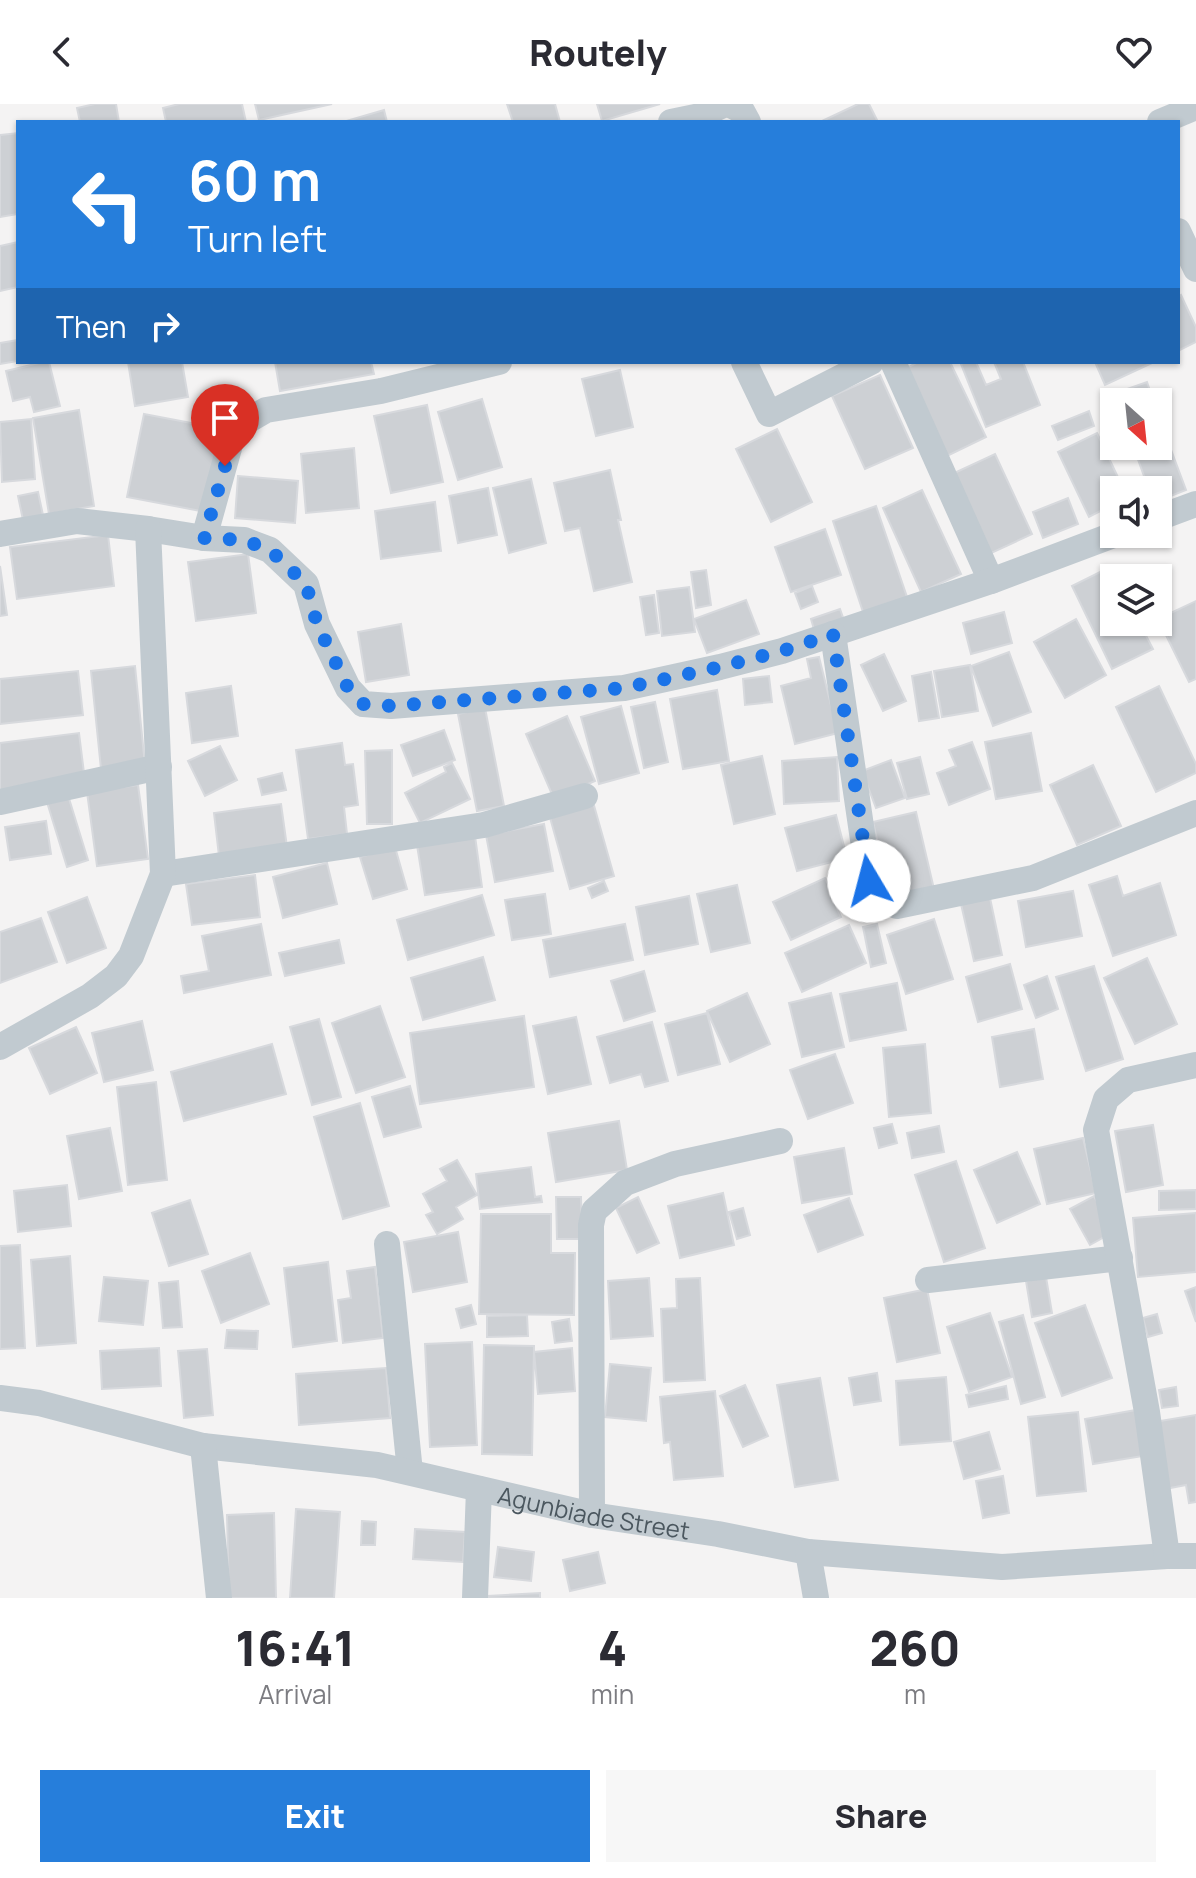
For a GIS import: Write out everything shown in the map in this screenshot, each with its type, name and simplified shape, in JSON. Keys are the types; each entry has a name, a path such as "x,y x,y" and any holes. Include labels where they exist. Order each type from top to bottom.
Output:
{"street":[{"path":"681,120 700,116 727,104 742,111 747,120"},
{"path":"1165,120 1196,107"},
{"path":"1180,235 1196,269"},
{"path":"204,538 231,441 242,424 266,410 381,391 491,364"},
{"path":"745,364 769,414 867,364"},
{"path":"894,364 991,581"},
{"path":"1172,513 1196,504"},
{"path":"0,534 77,521 204,538 244,540 270,550 306,584 317,624 348,688 363,704 391,706 624,688 720,667 833,634 991,581 1100,540"},
{"path":"0,1047 90,996 116,976 131,956 163,874 148,529"},
{"path":"833,634 869,881 880,900 897,906 1033,878 1196,813"},
{"path":"0,802 159,767"},
{"path":"163,874 484,825 585,796"},
{"path":"1167,1556 1147,1412 1096,1130 1106,1099 1128,1080 1196,1065"},
{"path":"592,1515 591,1225 594,1211 625,1183 675,1164 780,1141"},
{"path":"387,1244 410,1472"},
{"path":"928,1280 1120,1258"},
{"name":"Agunbiade Street","path":"0,1398 39,1403 203,1446 377,1465 592,1515 718,1534 808,1552 1002,1567 1196,1556"},
{"path":"203,1446 219,1598"},
{"path":"475,1598 479,1489"},
{"path":"808,1552 816,1598"}],"building":[{"path":"116,104 119,120 80,120 77,108"},
{"path":"179,104 242,104 246,120 166,120 163,108"},
{"path":"255,104 332,104 259,120"},
{"path":"507,104 555,104 559,120 512,120"},
{"path":"597,104 660,104 605,120 602,120"},
{"path":"858,104 869,104 877,120 824,120"},
{"path":"384,110 386,120 350,120"},
{"path":"16,133 16,214 0,217 0,135"},
{"path":"16,242 16,287 0,291 0,246"},
{"path":"1180,296 1196,327 1196,342 1180,350"},
{"path":"16,340 16,361 0,364 0,343"},
{"path":"50,364 60,406 34,412 30,397 13,401 6,371"},
{"path":"128,364 182,364 188,397 135,406"},
{"path":"275,364 372,364 374,374 280,391"},
{"path":"914,364 951,364 986,437 945,457 903,370"},
{"path":"961,364 977,364 986,385 1001,379 995,364 1024,364 1040,405 986,427"},
{"path":"1096,364 1150,364 1105,385"},
{"path":"620,370 633,427 596,436 582,379"},
{"path":"880,375 913,448 865,469 832,396"},
{"path":"1147,382 1149,388 1130,388"},
{"path":"482,399 502,467 458,480 438,412"},
{"path":"427,405 443,482 391,493 374,416"},
{"path":"79,410 94,506 49,514 33,418"},
{"path":"1089,411 1094,426 1058,440 1052,426"},
{"path":"144,414 223,429 206,512 127,497"},
{"path":"31,419 35,479 2,482 0,422"},
{"path":"777,429 812,502 771,522 736,449"},
{"path":"1097,433 1100,460 1110,460 1117,476 1100,476 1100,511 1089,517 1058,452"},
{"path":"354,448 359,508 306,513 301,454"},
{"path":"1172,452 1186,490 1172,496 1172,476 1144,476 1138,460 1172,460"},
{"path":"995,454 1032,534 987,555 950,475"},
{"path":"610,470 632,582 594,591 580,528 565,531 554,483"},
{"path":"238,476 298,481 295,523 235,518"},
{"path":"531,479 546,543 509,553 493,488"},
{"path":"488,488 497,535 458,543 449,496"},
{"path":"922,490 961,574 921,592 883,508"},
{"path":"38,492 43,515 23,520 18,496"},
{"path":"1068,498 1078,524 1043,538 1033,512"},
{"path":"435,502 441,551 381,559 375,511"},
{"path":"876,506 908,600 864,615 833,521"},
{"path":"825,529 841,575 791,592 775,547"},
{"path":"108,535 114,586 17,599 10,547"},
{"path":"248,554 256,613 196,621 188,562"},
{"path":"0,566 7,615 0,616"},
{"path":"706,570 711,605 696,608 691,572"},
{"path":"1100,572 1100,636 1146,636 1153,649 1112,669 1072,586"},
{"path":"812,586 818,602 801,609 795,593"},
{"path":"689,587 695,632 662,636 657,591"},
{"path":"654,595 659,633 646,635 640,597"},
{"path":"746,600 759,634 707,653 694,619"},
{"path":"1196,601 1196,679 1189,682 1166,636 1172,636 1172,612"},
{"path":"840,609 845,623 815,633 811,619"},
{"path":"1004,612 1012,643 971,654 963,623"},
{"path":"1076,619 1106,675 1065,698 1034,642"},
{"path":"401,624 409,675 366,682 358,632"},
{"path":"1009,652 1031,712 993,726 971,666"},
{"path":"884,654 906,701 883,711 861,665"},
{"path":"819,657 838,733 795,744 781,686 811,678 807,659"},
{"path":"970,665 978,711 942,717 934,671"},
{"path":"135,666 145,765 101,769 91,671"},
{"path":"78,671 83,715 0,724 0,679"},
{"path":"931,672 939,718 919,721 912,676"},
{"path":"769,676 772,702 745,705 743,679"},
{"path":"231,686 238,736 192,743 186,693"},
{"path":"1159,686 1196,764 1196,773 1156,792 1116,707"},
{"path":"717,690 729,761 683,769 670,699"},
{"path":"655,702 668,762 644,768 631,707"},
{"path":"621,706 639,773 599,784 581,717"},
{"path":"485,708 504,806 477,811 458,714"},
{"path":"567,716 595,781 554,799 526,734"},
{"path":"444,730 455,760 413,776 401,745"},
{"path":"79,733 85,781 0,792 0,743"},
{"path":"1031,733 1042,791 996,799 985,742"},
{"path":"972,742 990,789 949,805 937,773 956,766 949,750"},
{"path":"342,743 345,765 353,764 358,805 344,807 347,834 308,839 296,750"},
{"path":"220,746 237,780 205,796 188,761"},
{"path":"392,750 392,824 367,824 365,751"},
{"path":"762,756 775,814 734,824 721,765"},
{"path":"837,757 839,801 784,804 782,761"},
{"path":"920,757 929,794 907,799 897,763"},
{"path":"891,760 905,798 876,808 862,771"},
{"path":"452,763 470,799 420,823 405,793 446,772 444,767"},
{"path":"1093,765 1121,826 1077,845 1050,785"},
{"path":"282,773 286,790 262,795 258,779"},
{"path":"138,785 148,859 97,866 87,792"},
{"path":"67,792 88,860 67,867 46,799"},
{"path":"593,802 614,876 570,889 549,814"},
{"path":"281,804 287,847 219,856 214,813"},
{"path":"916,812 934,889 891,898 873,822"},
{"path":"836,815 847,858 797,871 785,828"},
{"path":"46,821 51,854 10,860 5,827"},
{"path":"544,824 553,871 495,882 486,835"},
{"path":"475,836 482,887 425,895 417,845"},
{"path":"395,847 407,889 373,899 360,857"},
{"path":"327,863 337,904 283,918 273,877"},
{"path":"255,875 260,917 192,925 186,884"},
{"path":"1117,876 1123,896 1160,883 1176,935 1113,956 1089,885"},
{"path":"825,878 841,917 791,940 773,902"},
{"path":"604,881 608,891 592,898 588,888"},
{"path":"737,885 750,943 711,952 697,894"},
{"path":"1073,891 1082,936 1026,947 1018,901"},
{"path":"545,894 551,934 512,940 505,900"},
{"path":"482,895 494,935 408,960 397,920"},
{"path":"689,896 698,944 645,955 636,907"},
{"path":"87,897 106,948 67,963 48,912"},
{"path":"990,898 1002,955 974,961 961,904"},
{"path":"41,918 57,962 0,983 0,932"},
{"path":"934,919 953,979 906,994 887,935"},
{"path":"261,924 271,975 184,993 181,976 209,971 202,936"},
{"path":"625,924 633,960 550,977 543,940"},
{"path":"877,924 886,963 871,967 863,927"},
{"path":"849,925 866,963 802,992 785,953"},
{"path":"339,940 344,963 285,976 279,953"},
{"path":"483,957 495,1000 423,1020 411,978"},
{"path":"1147,958 1177,1024 1135,1044 1104,978"},
{"path":"1010,964 1022,1009 978,1022 966,977"},
{"path":"1094,966 1123,1059 1086,1071 1056,977"},
{"path":"644,971 655,1011 624,1021 611,981"},
{"path":"1047,976 1058,1009 1036,1018 1024,985"},
{"path":"897,983 906,1030 850,1041 840,994"},
{"path":"747,993 770,1044 730,1062 707,1011"},
{"path":"831,993 844,1047 802,1057 789,1003"},
{"path":"380,1006 405,1077 356,1093 332,1023"},
{"path":"707,1013 720,1064 678,1075 665,1024"},
{"path":"524,1016 534,1087 420,1104 410,1033"},
{"path":"576,1017 591,1084 548,1094 533,1026"},
{"path":"319,1019 341,1097 312,1105 290,1027"},
{"path":"142,1021 153,1070 104,1082 92,1033"},
{"path":"652,1022 668,1081 645,1087 641,1074 610,1083 597,1037"},
{"path":"76,1027 97,1073 50,1094 29,1048"},
{"path":"1034,1029 1043,1079 1000,1087 992,1037"},
{"path":"272,1044 286,1094 184,1121 171,1072"},
{"path":"925,1044 931,1113 889,1117 883,1048"},
{"path":"835,1054 853,1103 808,1119 790,1070"},
{"path":"156,1082 167,1180 128,1185 117,1087"},
{"path":"410,1086 421,1127 384,1137 372,1097"},
{"path":"360,1103 389,1206 343,1219 314,1117"},
{"path":"619,1121 627,1170 556,1182 548,1133"},
{"path":"892,1124 897,1143 879,1148 874,1128"},
{"path":"1153,1125 1163,1185 1126,1192 1115,1131"},
{"path":"939,1126 944,1152 912,1158 907,1133"},
{"path":"110,1128 122,1191 79,1199 67,1136"},
{"path":"1083,1138 1096,1193 1047,1204 1034,1149"},
{"path":"844,1148 852,1194 802,1203 794,1157"},
{"path":"1017,1152 1040,1204 997,1223 974,1170"},
{"path":"457,1160 477,1195 456,1207 463,1219 437,1234 426,1215 433,1212 423,1194 447,1181 440,1169"},
{"path":"956,1161 985,1248 944,1262 915,1175"},
{"path":"531,1167 535,1197 541,1196 542,1202 480,1209 476,1174"},
{"path":"67,1185 71,1226 18,1232 14,1191"},
{"path":"1196,1190 1196,1209 1159,1210 1159,1191"},
{"path":"723,1193 734,1245 680,1258 668,1206"},
{"path":"1094,1196 1113,1232 1090,1245 1070,1209"},
{"path":"556,1197 581,1197 582,1239 557,1239"},
{"path":"638,1197 659,1243 637,1253 616,1208"},
{"path":"849,1198 863,1235 818,1252 804,1215"},
{"path":"190,1200 208,1254 169,1266 152,1213"},
{"path":"743,1208 750,1235 737,1239 729,1212"},
{"path":"1196,1213 1196,1272 1138,1277 1133,1218"},
{"path":"481,1214 551,1214 551,1253 575,1253 574,1315 479,1314"},
{"path":"458,1232 467,1282 413,1292 404,1242"},
{"path":"20,1245 25,1348 0,1349 0,1246"},
{"path":"250,1253 269,1304 221,1323 202,1271"},
{"path":"70,1256 76,1343 37,1346 31,1260"},
{"path":"328,1262 337,1341 293,1347 284,1268"},
{"path":"375,1267 383,1338 343,1343 338,1300 351,1298 347,1271"},
{"path":"104,1277 148,1281 143,1325 99,1321"},
{"path":"1046,1277 1052,1313 1032,1317 1026,1281"},
{"path":"649,1278 653,1336 611,1339 608,1281"},
{"path":"700,1278 705,1380 664,1382 661,1309 677,1308 676,1279"},
{"path":"178,1281 182,1327 163,1328 159,1283"},
{"path":"1196,1287 1196,1322 1185,1291"},
{"path":"927,1289 940,1353 897,1362 884,1298"},
{"path":"471,1305 476,1324 461,1328 456,1309"},
{"path":"1085,1305 1112,1378 1062,1396 1035,1323"},
{"path":"990,1313 1012,1377 969,1392 947,1327"},
{"path":"1157,1314 1162,1333 1148,1337 1143,1318"},
{"path":"527,1315 528,1336 487,1337 487,1316"},
{"path":"1023,1315 1045,1397 1021,1404 999,1322"},
{"path":"569,1319 572,1341 555,1343 552,1322"},
{"path":"227,1330 258,1331 257,1349 225,1348"},
{"path":"472,1342 477,1445 430,1447 425,1344"},
{"path":"484,1345 534,1346 532,1455 482,1454"},
{"path":"159,1348 161,1386 102,1389 100,1351"},
{"path":"572,1348 575,1391 538,1394 534,1352"},
{"path":"207,1349 213,1415 184,1418 178,1351"},
{"path":"610,1364 651,1368 646,1421 605,1417"},
{"path":"386,1368 390,1418 299,1425 296,1374"},
{"path":"877,1373 881,1401 854,1405 849,1378"},
{"path":"946,1377 951,1441 900,1445 896,1381"},
{"path":"820,1378 838,1480 795,1487 777,1385"},
{"path":"745,1385 768,1436 743,1447 720,1396"},
{"path":"1006,1386 1008,1399 969,1407 966,1395"},
{"path":"1176,1387 1178,1406 1162,1408 1159,1390"},
{"path":"715,1391 723,1476 674,1480 670,1442 664,1443 660,1397"},
{"path":"1136,1410 1143,1456 1093,1464 1085,1419"},
{"path":"1078,1412 1086,1491 1037,1496 1028,1417"},
{"path":"1196,1415 1196,1502 1189,1503 1186,1485 1165,1489 1154,1422"},
{"path":"989,1432 1000,1469 964,1479 954,1442"},
{"path":"1003,1476 1009,1513 983,1518 976,1481"},
{"path":"296,1509 340,1512 334,1598 290,1598"},
{"path":"274,1513 276,1598 229,1598 227,1515"},
{"path":"362,1521 376,1522 375,1545 361,1545"},
{"path":"415,1529 465,1532 463,1562 413,1559"},
{"path":"498,1547 534,1552 531,1581 494,1577"},
{"path":"598,1552 605,1583 570,1591 563,1560"},
{"path":"540,1593 540,1598 488,1598 488,1596"}],"route":[{"path":"225,466 204,538 244,540 270,550 306,584 317,624 348,688 363,704 391,706 624,688 782,651 833,634 869,881"}]}
